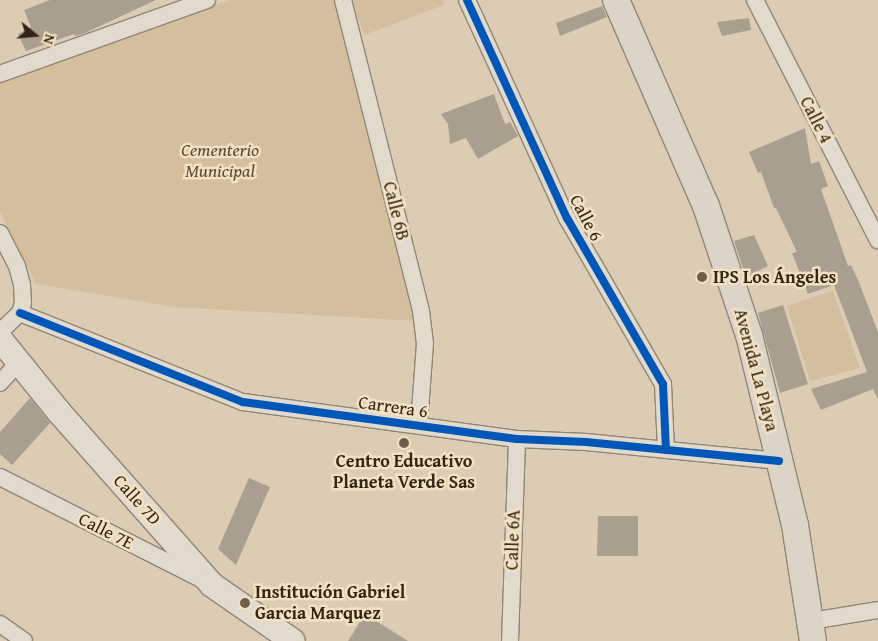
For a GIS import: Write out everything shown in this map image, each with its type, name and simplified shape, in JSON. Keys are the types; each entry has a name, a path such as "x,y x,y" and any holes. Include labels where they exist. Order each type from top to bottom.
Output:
{"main road":[{"name":"Avenida La Playa","path":"616,0 706,206 749,335 795,525 812,631"},
{"name":"Calle 7D","path":"0,339 59,412 212,585 293,641"}],"street":[{"path":"0,74 190,3 207,0"},
{"name":"Calle 6B","path":"343,0 421,311 425,343 419,425"},
{"name":"Calle 6","path":"467,0 567,218 663,384 666,450"},
{"name":"Calle 4","path":"755,0 878,240"},
{"path":"0,233 20,276 23,302 20,313 0,332"},
{"name":"Carrera 6","path":"20,313 242,402 517,439 586,442 779,461"},
{"path":"0,383 19,362"},
{"name":"Calle 6A","path":"510,641 517,439"},
{"name":"Calle 7E","path":"0,477 212,585"},
{"path":"812,631 878,610"},
{"path":"0,624 24,641"}],"green space":[{"name":"Cementerio Municipal","path":"229,0 334,0 417,321 175,307 36,284 0,212 0,82"},
{"path":"352,0 442,0 444,5 364,35"},
{"path":"833,291 860,368 810,381 787,306"}],"building":[{"path":"50,0 156,0 85,33 75,36 74,34 26,51 18,34 31,27 24,10"},
{"path":"602,6 607,17 560,36 556,23"},
{"path":"749,18 751,30 722,36 717,22"},
{"path":"494,94 505,124 510,122 518,136 478,159 466,138 450,144 448,124 441,114"},
{"path":"805,128 811,164 819,161 828,186 821,189 848,266 851,265 858,280 878,332 878,399 873,389 821,410 811,389 867,372 834,285 808,294 792,253 797,252 776,208 774,208 761,172 758,173 749,152"},
{"path":"754,235 768,266 746,277 734,241"},
{"path":"783,305 808,384 780,393 758,313"},
{"path":"30,398 50,423 12,465 0,454 0,432"},
{"path":"249,478 270,487 236,565 218,549"},
{"path":"598,516 638,516 638,556 597,556"},
{"path":"365,614 408,641 348,641"}],"cycle path":[{"path":"467,0 567,218 663,384 666,450"},
{"path":"20,313 243,402 517,439 586,442 779,461"}],"place":[{"name":"IPS Los Ángeles","path":"702,277"},
{"name":"Centro Educativo Planeta Verde Sas","path":"404,443"},
{"name":"Institución Gabriel Garcia Marquez","path":"245,603"}]}
